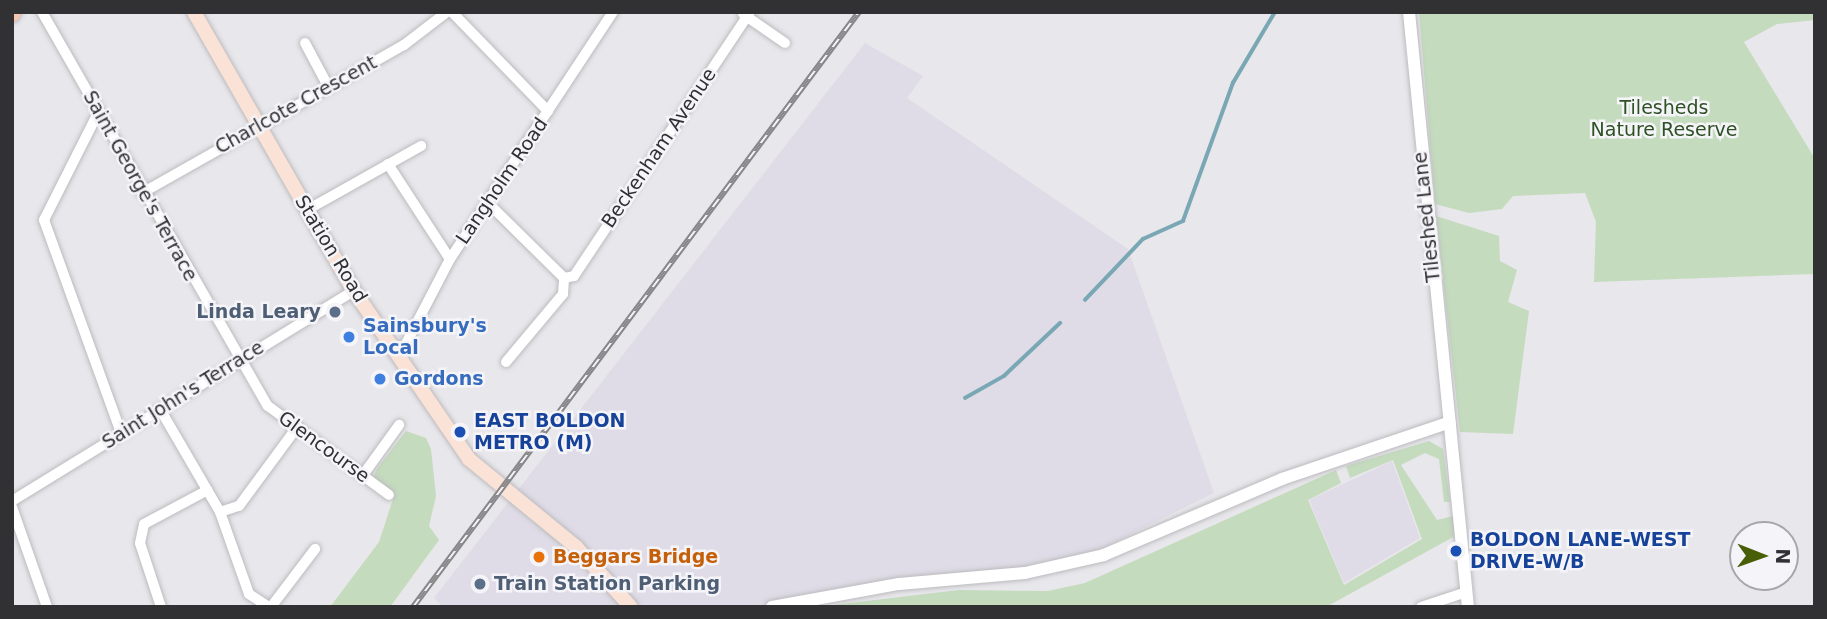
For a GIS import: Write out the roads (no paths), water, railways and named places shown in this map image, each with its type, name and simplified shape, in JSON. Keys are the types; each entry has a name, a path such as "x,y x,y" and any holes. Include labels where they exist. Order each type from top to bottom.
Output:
{"main road":[{"name":"Station Road","path":"194,12 354,290 469,458 551,527 631,607"}],"street":[{"name":"Saint George's Terrace","path":"42,12 142,193 240,360"},
{"path":"450,12 548,111"},
{"name":"Charlcote Crescent","path":"142,193 327,84 404,45 450,12"},
{"name":"Langholm Road","path":"400,355 450,259 613,12"},
{"name":"Tileshed Lane","path":"1409,12 1468,607"},
{"path":"746,14 785,43"},
{"name":"Beckenham Avenue","path":"564,278 574,276 746,14"},
{"path":"305,43 327,84"},
{"path":"99,111 44,220 121,433"},
{"path":"307,210 421,146"},
{"path":"388,164 450,259"},
{"path":"488,203 564,278 563,294 506,362"},
{"name":"Saint John's Terrace","path":"12,501 354,290"},
{"name":"Glencourse","path":"240,360 268,406 389,495"},
{"path":"160,410 220,512 248,594 270,607 315,549"},
{"path":"772,607 899,584 1025,573 1104,555 1282,479 1450,422"},
{"path":"363,475 399,425"},
{"path":"220,512 239,506 298,426"},
{"path":"161,607 140,543 144,524 208,490"},
{"path":"12,507 47,607"},
{"path":"1421,607 1467,592"}],"waterway":[{"path":"1085,300 1143,239 1183,221 1233,83 1275,12"},
{"path":"965,398 1004,376 1060,323"}],"railway":[{"path":"413,607 859,12"}],"place":[{"name":"Linda Leary","path":"335,312"},
{"name":"Sainsbury's Local","path":"349,337"},
{"name":"Gordons","path":"380,379"},
{"name":"EAST BOLDON METRO (M)","path":"460,432"},
{"name":"BOLDON LANE-WEST DRIVE-W/B","path":"1456,551"},
{"name":"Beggars Bridge","path":"539,557"},
{"name":"Train Station Parking","path":"480,584"}],"park label":[{"name":"Tilesheds Nature Reserve","path":"1664,119"}]}
